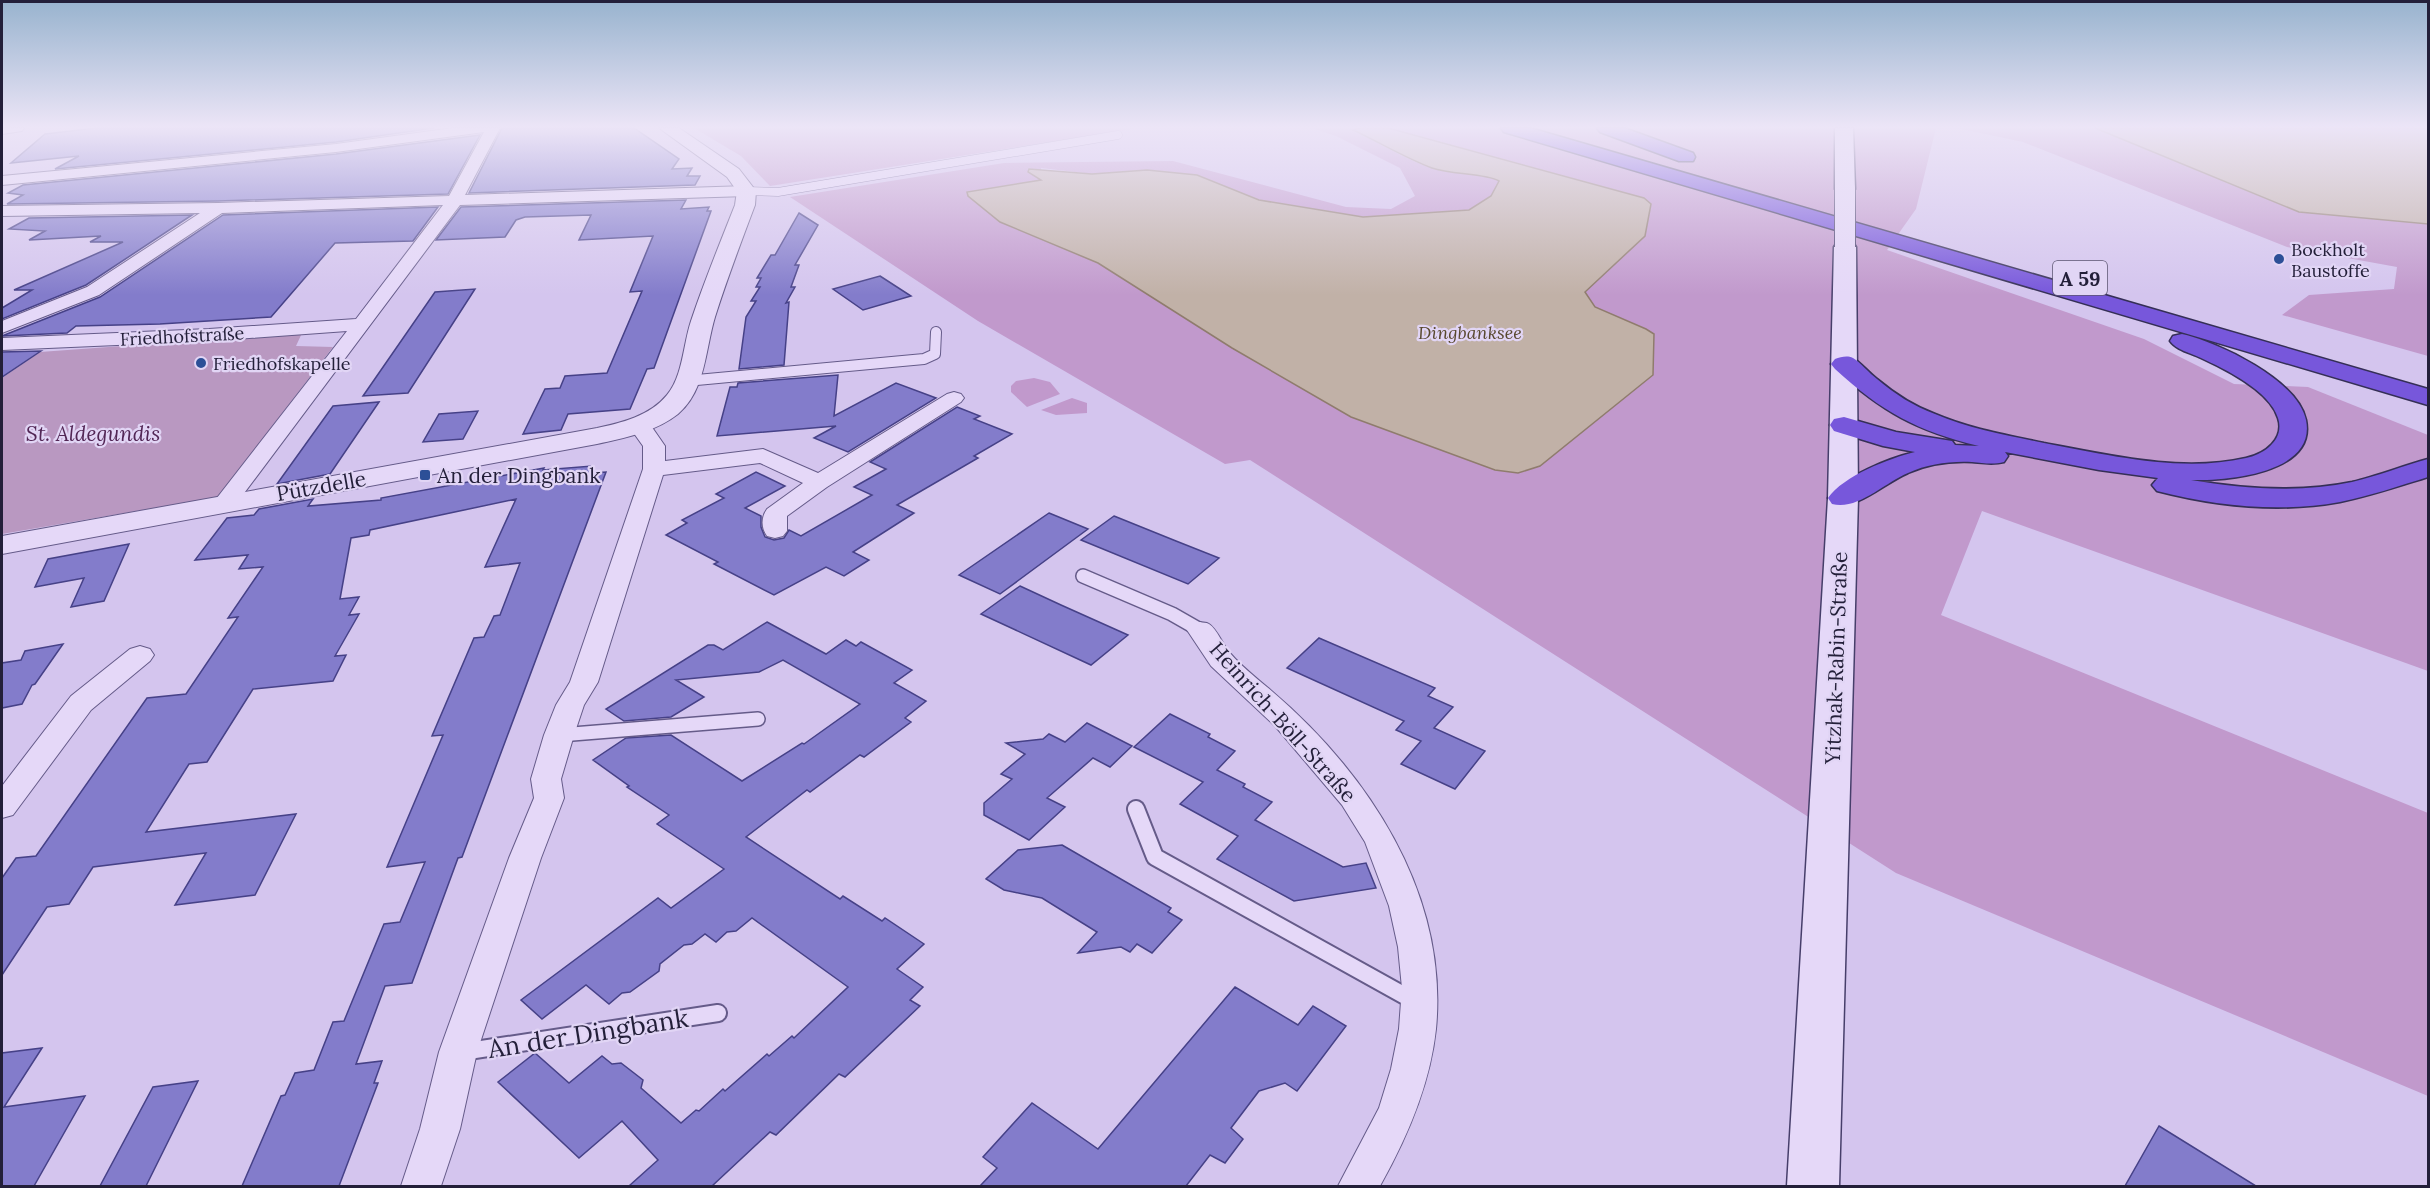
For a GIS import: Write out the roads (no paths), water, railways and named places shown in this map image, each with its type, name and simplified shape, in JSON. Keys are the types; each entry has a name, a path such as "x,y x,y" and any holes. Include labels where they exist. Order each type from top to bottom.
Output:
{"highway":[{"name":"A 59","path":"1700,183 2428,397"},
{"name":"A 59","path":"1764,183 2428,382"},
{"path":"1844,425 1893,440 1967,444 2184,471 2256,465 2269,460 2290,443 2294,428 2289,410 2276,393 2243,371 2198,347 2119,316 2051,293 2004,272"},
{"path":"1844,364 1879,394 1967,444 2226,496 2280,499 2328,495 2428,468"},
{"path":"1843,498 1873,477 1895,466 1967,444"}],"main road":[{"name":"Yitzhak-Rabin-Straße","path":"1813,1186 1843,498 1845,183"}],"street":[{"path":"225,503 454,201 463,183"},
{"path":"639,425 671,406 680,395 686,381 701,323 745,205 747,191 741,183"},
{"path":"2,211 218,208 747,191"},
{"path":"2,327 93,291 218,208"},
{"name":"Friedhofstraße","path":"2,344 209,336 362,324"},
{"path":"775,531 776,514 819,482 954,398"},
{"name":"Pützdelle","path":"2,545 571,441 639,425"},
{"name":"An der Dingbank","path":"422,1186 440,1129 458,1052 525,858 549,798 546,778 559,735 570,705 584,682 654,470 654,446 639,425"},
{"path":"882,444 913,443"},
{"path":"654,470 763,456 819,482"},
{"name":"Heinrich-Böll-Straße","path":"1200,630 1222,662 1291,725 1360,808 1379,838 1400,886 1418,949 1420,1005 1415,1051 1400,1105 1375,1160 1358,1186"},
{"path":"2,807 81,703 140,655"}],"lane":[{"path":"747,191 778,192 829,183"},
{"path":"686,381 924,359 935,354 936,332"},
{"name":"Heinrich-Böll-Straße","path":"1083,576 1172,614 1200,630"},
{"path":"559,735 758,719"},
{"path":"1136,809 1155,857 1420,1005"},
{"name":"An der Dingbank","path":"458,1052 718,1013"}],"water":[{"name":"Dingbanksee","path":"1020,183 1218,183 1259,200 1363,217 1469,210 1491,196 1498,183 1591,183 1644,198 1651,204 1645,236 1585,292 1595,307 1654,334 1653,375 1540,466 1518,473 1495,470 1351,417 1232,348 1098,263 1000,222 968,196 967,192"},
{"path":"2230,183 2428,183 2428,224 2299,212"}],"place":[{"name":"Bockholt Baustoffe","path":"2279,259"},
{"name":"Friedhofskapelle","path":"201,363"},
{"name":"An der Dingbank","path":"425,475"}],"park label":[{"name":"St. Aldegundis","path":"93,433"}]}
